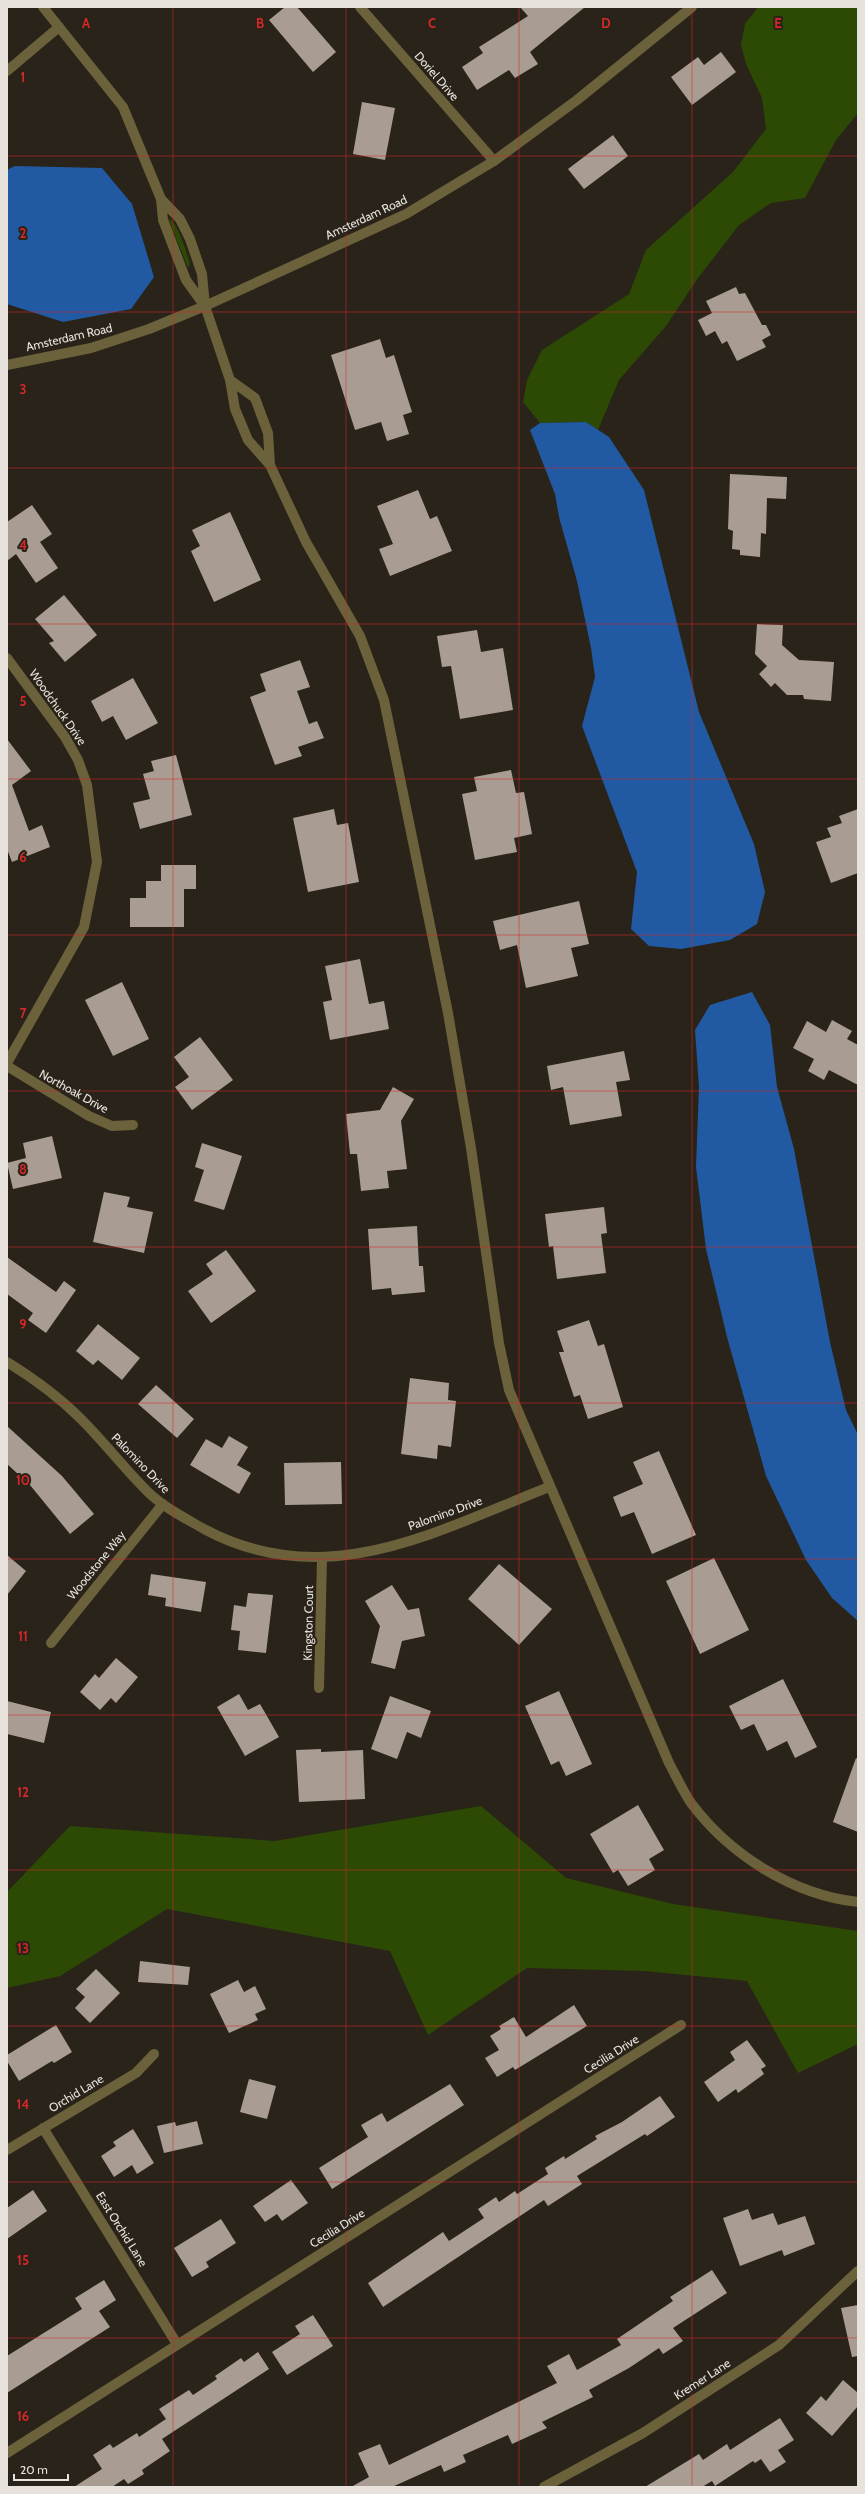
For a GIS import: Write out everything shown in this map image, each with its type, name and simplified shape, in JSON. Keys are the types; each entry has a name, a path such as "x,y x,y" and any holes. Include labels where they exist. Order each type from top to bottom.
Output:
{"street":[{"path":"43,7 124,107 161,199 163,220 186,280 205,306"},
{"name":"Doriel Drive","path":"360,7 494,161"},
{"name":"Amsterdam Road","path":"7,365 91,348 149,329 205,306 406,214 494,161 577,100 692,7"},
{"path":"7,71 59,27"},
{"path":"161,199 180,219 190,239 202,274 205,306 230,380 235,409 248,440 270,466 306,542 360,636 384,700 448,1013 471,1148 499,1343 509,1390 549,1487 668,1763 691,1802 723,1837 765,1870 810,1890 858,1902"},
{"path":"230,380 254,398 268,433 270,466"},
{"name":"Woodchuck Drive","path":"7,658 65,737 78,760 87,784 97,862 84,928 7,1063"},
{"name":"Northoak Drive","path":"7,1066 89,1116 112,1126 133,1125"},
{"name":"Palomino Drive","path":"7,1362 34,1379 81,1418 147,1491 163,1504 226,1541 276,1554 322,1558 370,1553 420,1537 549,1487"},
{"name":"Woodstone Way","path":"51,1643 163,1504"},
{"name":"Kingston Court","path":"319,1688 322,1558"},
{"name":"Cecilia Drive","path":"7,2452 681,2025"},
{"name":"Orchid Lane","path":"7,2150 136,2073 154,2054"},
{"name":"East Orchid Lane","path":"43,2128 177,2344"},
{"name":"Kremer Lane","path":"544,2487 643,2433 779,2345 858,2271"}],"green space":[{"path":"758,7 858,7 858,113 836,140 805,198 771,203 739,225 698,278 666,326 619,380 598,430 586,422 540,423 523,402 527,380 542,350 629,294 646,250 733,172 766,129 762,98 746,64 741,45 745,24"},
{"path":"168,218 175,225 182,239 190,264 188,268"},
{"path":"481,1806 566,1878 673,1904 858,1931 858,2046 856,2045 798,2073 747,1981 645,1971 527,1968 428,2035 390,1951 167,1909 60,1976 7,1988 7,1892 70,1826 275,1841"}],"water":[{"path":"15,166 102,168 132,204 154,277 131,309 63,322 7,304 7,170"},
{"path":"586,422 609,437 644,490 699,712 754,844 765,892 757,924 730,940 681,949 649,946 631,929 637,872 582,726 595,677 591,648 577,581 559,517 555,494 530,430 540,423"},
{"path":"752,992 770,1025 777,1087 794,1149 830,1342 846,1410 858,1435 858,1621 832,1598 806,1560 766,1476 727,1337 706,1249 696,1167 699,1087 695,1030 710,1005"}],"building":[{"path":"285,7 297,7 336,52 313,72 269,20"},
{"path":"520,7 585,7 530,52 538,64 515,78 509,70 477,90 462,67 483,53 479,47 528,16"},
{"path":"721,52 736,72 692,105 671,77 698,57 704,65"},
{"path":"362,102 395,108 385,160 353,154"},
{"path":"613,135 628,156 584,189 568,169"},
{"path":"736,287 739,294 745,293 762,325 766,325 771,335 762,340 766,347 737,361 727,341 722,344 715,331 706,336 698,320 712,313 706,301"},
{"path":"380,339 386,358 394,355 412,412 403,415 409,434 387,441 381,422 355,430 331,355"},
{"path":"730,474 787,477 786,499 767,498 766,534 761,533 760,557 740,555 740,550 732,549 733,531 728,529"},
{"path":"418,490 430,519 437,516 452,551 390,576 379,549 393,544 377,506"},
{"path":"32,505 52,534 40,542 58,568 36,583 16,554 7,561 7,522"},
{"path":"230,512 261,580 214,602 191,551 200,546 192,530"},
{"path":"64,595 97,635 65,662 49,643 54,641 35,619"},
{"path":"757,624 783,625 782,645 799,660 834,662 831,701 804,699 803,695 787,695 775,683 771,687 759,674 767,666 755,654"},
{"path":"477,630 481,652 503,648 513,710 460,719 451,666 442,667 437,636"},
{"path":"300,660 310,687 297,691 309,724 317,721 324,738 298,747 302,756 275,765 250,697 266,691 260,674"},
{"path":"133,678 158,723 126,740 113,716 102,722 91,701"},
{"path":"7,739 31,771 12,785 29,831 42,825 50,847 12,862 7,849"},
{"path":"176,755 192,815 140,829 133,803 150,799 143,774 154,771 151,761"},
{"path":"511,770 516,793 524,792 532,834 514,838 517,852 475,860 462,794 477,791 474,777"},
{"path":"334,809 337,825 348,823 359,882 308,892 293,818"},
{"path":"858,809 858,873 831,883 816,842 831,837 827,828 842,823 839,816"},
{"path":"161,865 196,865 196,889 184,889 184,927 130,927 130,898 146,898 146,881 161,881"},
{"path":"579,901 589,944 571,948 578,976 526,988 517,945 500,950 493,921"},
{"path":"360,959 369,1004 384,1001 389,1029 330,1040 323,1002 332,1000 325,966"},
{"path":"122,982 149,1039 113,1056 85,1000"},
{"path":"832,1020 852,1031 847,1039 858,1045 858,1085 829,1070 824,1080 808,1071 814,1059 793,1048 807,1021 826,1032"},
{"path":"200,1037 233,1080 192,1110 175,1087 189,1077 174,1057"},
{"path":"624,1051 630,1080 616,1082 622,1116 570,1125 563,1087 551,1090 547,1066"},
{"path":"393,1087 414,1099 401,1121 407,1169 387,1171 389,1188 361,1191 357,1154 350,1154 346,1114 380,1110"},
{"path":"52,1136 62,1178 13,1189 7,1163 26,1158 23,1143"},
{"path":"202,1143 242,1156 224,1210 194,1201 204,1170 195,1167"},
{"path":"104,1192 130,1197 127,1207 153,1212 144,1253 93,1242"},
{"path":"604,1207 607,1233 601,1234 606,1273 557,1279 553,1246 549,1247 545,1214"},
{"path":"417,1226 419,1266 423,1266 425,1292 392,1295 391,1288 372,1290 368,1229"},
{"path":"226,1250 256,1291 211,1323 188,1291 213,1274 206,1264"},
{"path":"7,1257 56,1292 64,1281 76,1290 46,1333 28,1320 33,1313 7,1294"},
{"path":"589,1320 598,1346 604,1344 623,1407 588,1419 580,1395 574,1397 559,1352 564,1352 557,1331"},
{"path":"98,1324 140,1358 122,1380 98,1360 93,1365 76,1351"},
{"path":"410,1378 449,1383 448,1400 456,1401 451,1447 438,1445 437,1459 401,1454"},
{"path":"156,1385 194,1419 177,1438 138,1404"},
{"path":"7,1426 62,1476 94,1514 70,1534 30,1485 7,1464"},
{"path":"229,1436 248,1447 237,1465 251,1473 239,1494 190,1465 206,1439 222,1448"},
{"path":"659,1451 696,1535 652,1554 634,1512 621,1517 613,1497 643,1484 633,1462"},
{"path":"341,1462 342,1504 285,1505 284,1463"},
{"path":"7,1555 26,1571 7,1595"},
{"path":"714,1558 749,1630 700,1654 666,1581"},
{"path":"499,1564 552,1609 519,1645 468,1599"},
{"path":"151,1574 206,1582 201,1612 165,1606 166,1598 148,1595"},
{"path":"392,1585 408,1610 419,1608 425,1636 402,1641 395,1669 371,1663 380,1626 365,1601"},
{"path":"248,1593 273,1595 266,1653 238,1650 240,1631 231,1630 234,1605 246,1607"},
{"path":"116,1658 138,1677 116,1703 111,1698 100,1710 80,1692 95,1674 99,1678"},
{"path":"783,1679 817,1747 795,1758 787,1741 767,1751 754,1724 741,1730 729,1706"},
{"path":"559,1691 592,1764 566,1776 559,1761 551,1765 525,1706"},
{"path":"239,1694 248,1710 260,1704 279,1737 245,1756 217,1707"},
{"path":"390,1696 431,1711 421,1738 407,1732 397,1759 371,1749"},
{"path":"7,1701 51,1712 44,1743 7,1734"},
{"path":"321,1749 321,1752 363,1750 365,1799 299,1802 296,1750"},
{"path":"856,1758 858,1759 858,1832 833,1822"},
{"path":"638,1805 664,1850 649,1859 655,1870 628,1886 618,1870 613,1873 590,1834"},
{"path":"140,1961 190,1967 188,1985 138,1982"},
{"path":"96,1969 120,1993 90,2023 75,2008 85,1997 76,1989"},
{"path":"238,1980 244,1992 255,1986 266,2009 255,2014 258,2020 229,2033 210,1994"},
{"path":"574,2005 587,2026 515,2070 513,2067 497,2077 485,2058 499,2050 490,2036 501,2029 499,2026 514,2017 526,2037"},
{"path":"56,2025 72,2052 54,2063 52,2061 19,2081 7,2061 7,2055"},
{"path":"747,2040 766,2066 761,2069 764,2074 738,2093 736,2089 718,2102 704,2082 735,2060 730,2052"},
{"path":"249,2079 276,2086 267,2119 240,2112"},
{"path":"450,2084 464,2105 332,2189 319,2168 368,2137 361,2125 382,2113 387,2122"},
{"path":"660,2096 675,2117 647,2136 645,2134 577,2176 582,2184 548,2206 544,2200 383,2307 368,2283 443,2232 449,2241 484,2218 478,2209 496,2197 499,2202 515,2191 517,2194 548,2174 545,2168 564,2156 565,2159 597,2139 595,2136 622,2122"},
{"path":"197,2121 203,2144 164,2153 157,2126 175,2122 176,2126"},
{"path":"133,2129 154,2163 137,2174 132,2165 114,2177 101,2156 116,2146 113,2142"},
{"path":"291,2180 308,2203 282,2221 277,2214 265,2222 253,2206"},
{"path":"33,2190 47,2211 7,2239 7,2208"},
{"path":"748,2209 752,2220 773,2213 778,2225 805,2216 815,2244 784,2256 782,2250 740,2266 723,2218"},
{"path":"221,2219 236,2243 206,2262 209,2267 192,2277 174,2248"},
{"path":"712,2270 727,2293 673,2328 683,2341 663,2354 659,2348 629,2368 589,2390 593,2397 542,2422 547,2428 512,2444 508,2435 463,2455 466,2462 444,2472 441,2465 392,2487 351,2487 369,2477 358,2453 380,2444 389,2465 557,2383 547,2366 569,2354 577,2370 621,2345 617,2339 673,2301 670,2297"},
{"path":"104,2280 116,2300 99,2311 110,2327 7,2393 7,2356 82,2309 75,2298"},
{"path":"858,2305 858,2356 852,2357 841,2308"},
{"path":"313,2315 333,2346 287,2375 272,2352 300,2334 295,2326"},
{"path":"258,2352 269,2369 162,2439 170,2451 142,2470 144,2474 128,2484 124,2479 112,2487 74,2487 102,2469 93,2455 110,2444 113,2448 137,2433 139,2437 166,2419 159,2409 189,2390 193,2395 217,2379 215,2376 241,2358 244,2362"},
{"path":"843,2380 858,2393 858,2406 832,2436 806,2413 821,2396 826,2401"},
{"path":"780,2418 794,2440 778,2450 786,2462 770,2472 761,2459 755,2463 753,2461 715,2486 712,2481 702,2487 645,2487 699,2454 703,2460 727,2444 730,2450"}]}
